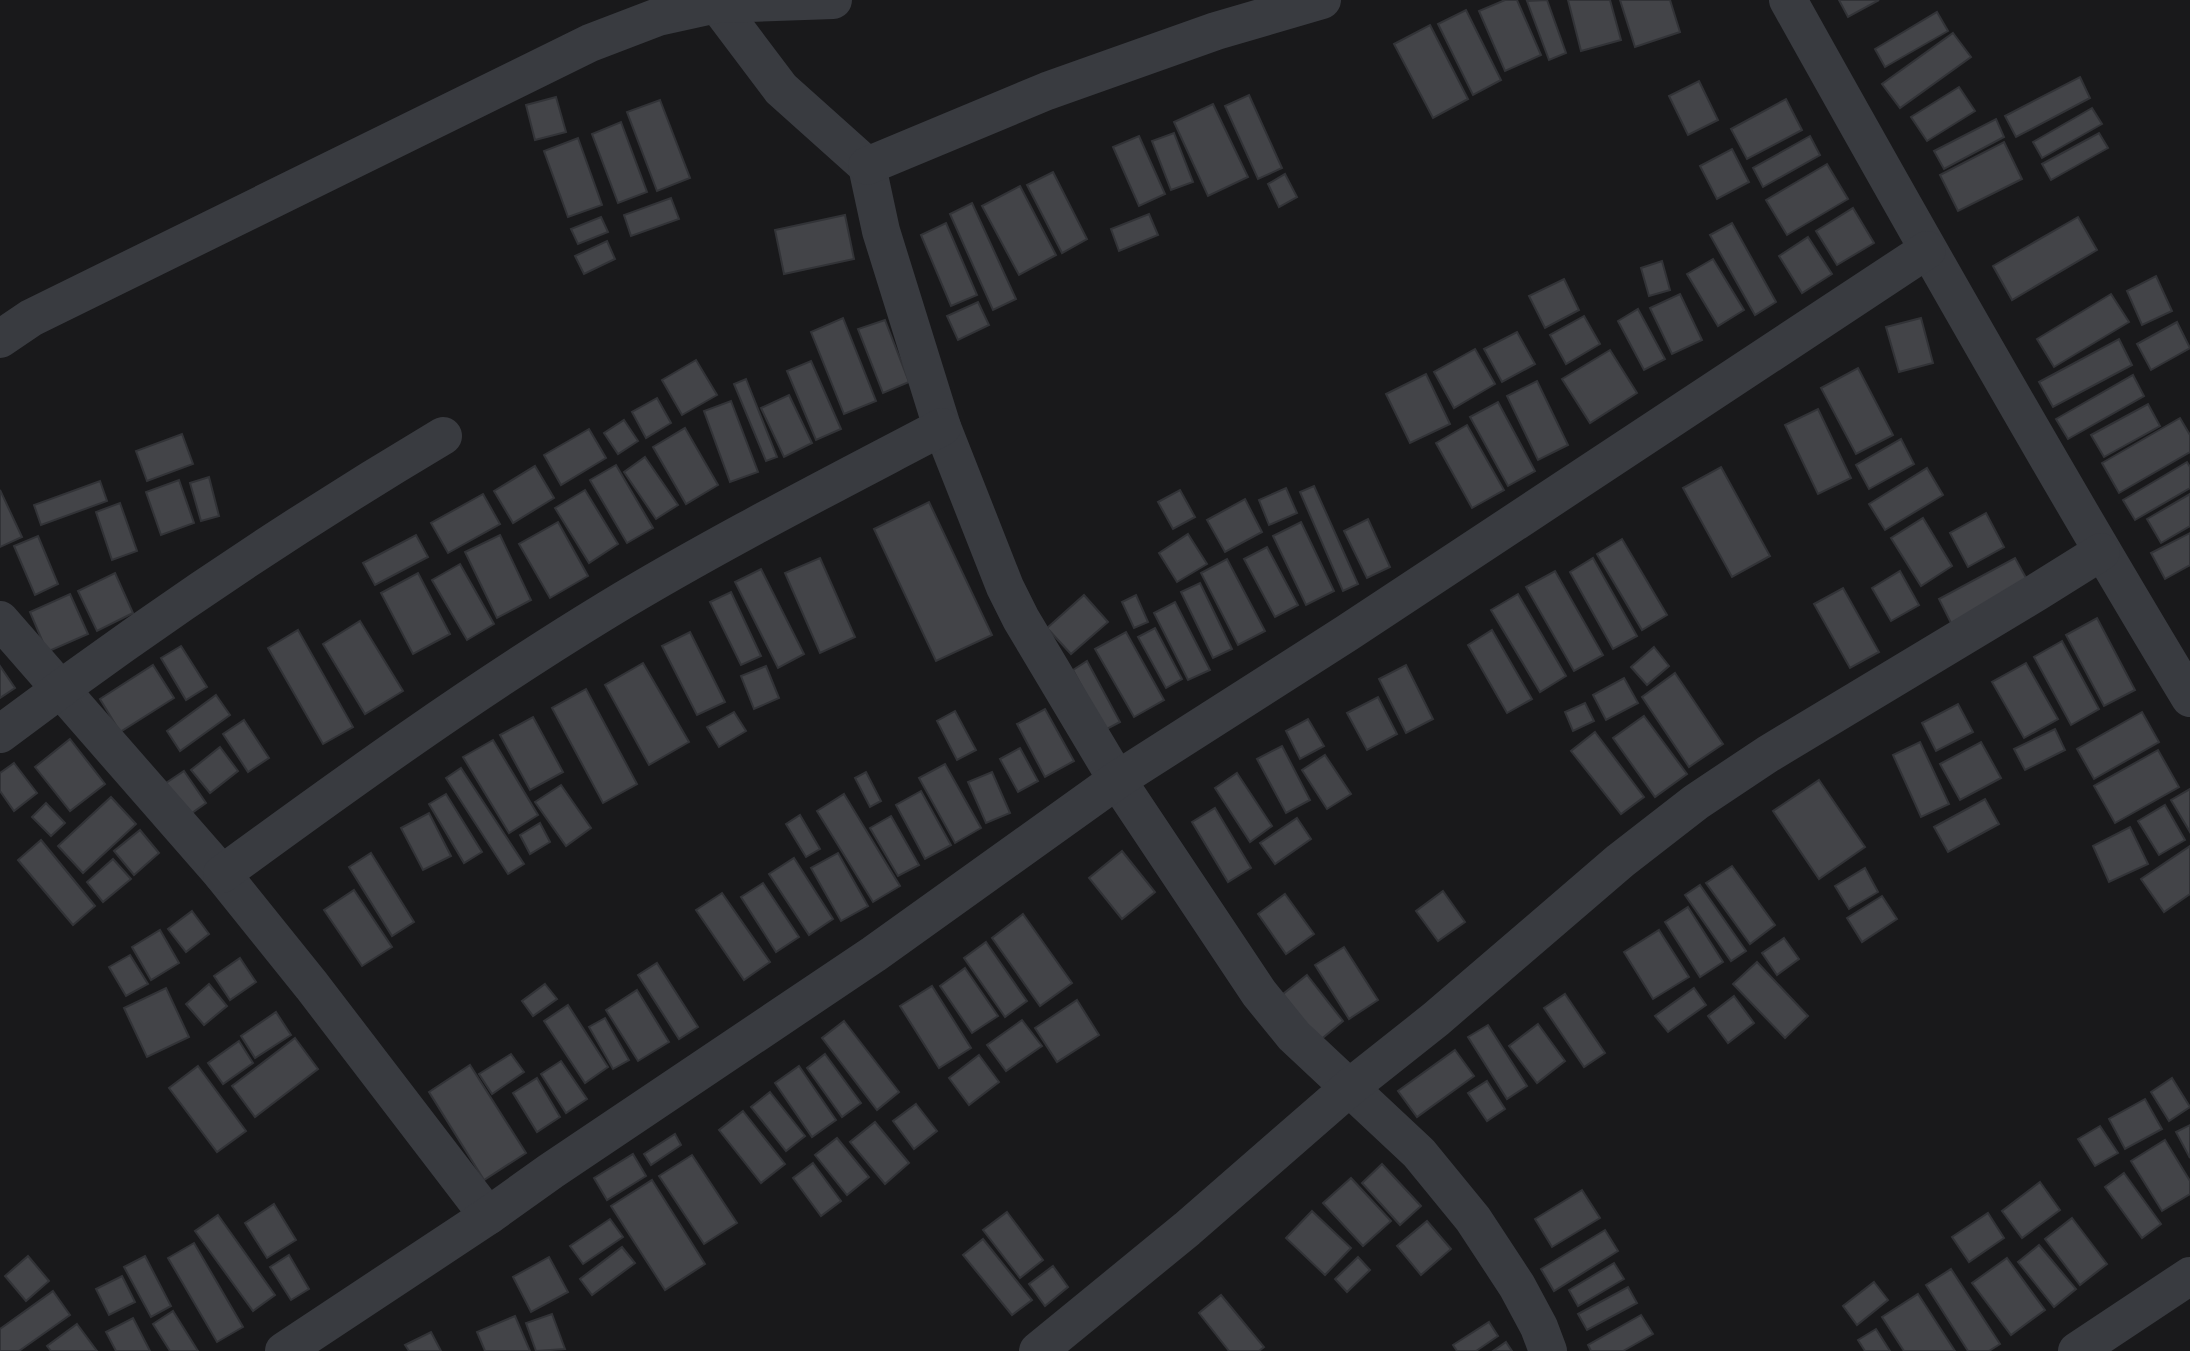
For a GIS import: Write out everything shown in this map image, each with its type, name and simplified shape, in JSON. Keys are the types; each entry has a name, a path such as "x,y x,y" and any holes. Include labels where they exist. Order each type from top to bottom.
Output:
{"street":[{"path":"0,339 31,317 590,43 659,17 717,4 833,0"},
{"path":"867,166 1047,91 1216,31 1322,0"},
{"path":"1788,0 1927,250 2101,552 2190,698"},
{"path":"717,4 781,89 867,166 881,231 942,427 1005,587 1021,619 1117,780 1259,993 1294,1036 1419,1153 1474,1219 1517,1286 1539,1327 1548,1351"},
{"path":"284,1351 874,954 1117,780 1370,618 1927,250"},
{"path":"222,874 357,775 471,697 608,610 766,520 942,427"},
{"path":"0,734 59,689 280,537 443,436"},
{"path":"1038,1351 1186,1229 1349,1088 1436,1020 1620,861 1696,802 1768,754 2101,552"},
{"path":"0,620 222,874 312,986 488,1216"},
{"path":"2077,1351 2190,1276"}],"building":[{"path":"1505,0 1517,0 1541,55 1505,71 1479,11"},
{"path":"1547,0 1566,53 1549,60 1527,1"},
{"path":"1568,0 1610,0 1621,40 1581,51"},
{"path":"1620,0 1670,0 1680,32 1635,47"},
{"path":"1839,0 1879,0 1848,17"},
{"path":"1466,10 1501,80 1473,95 1438,24"},
{"path":"1937,12 1948,31 1885,67 1875,49"},
{"path":"1430,25 1468,99 1433,118 1394,44"},
{"path":"1953,33 1971,57 1900,108 1882,84"},
{"path":"2080,77 2090,98 2016,137 2005,116"},
{"path":"1699,81 1718,120 1688,135 1669,96"},
{"path":"1959,87 1975,111 1927,141 1911,117"},
{"path":"1249,95 1282,168 1258,179 1225,106"},
{"path":"556,97 566,132 535,140 526,105"},
{"path":"1786,99 1802,130 1747,159 1731,129"},
{"path":"660,100 690,178 657,191 627,112"},
{"path":"1213,104 1248,177 1208,196 1174,122"},
{"path":"2092,108 2102,124 2042,158 2033,142"},
{"path":"1996,119 2004,137 1944,169 1934,151"},
{"path":"621,122 647,192 618,203 592,134"},
{"path":"1174,133 1193,182 1171,190 1152,141"},
{"path":"2099,133 2108,148 2051,180 2042,164"},
{"path":"1139,136 1165,194 1139,206 1113,147"},
{"path":"1810,136 1820,155 1763,187 1753,168"},
{"path":"578,138 602,205 568,217 544,151"},
{"path":"2004,142 2022,179 1958,211 1940,175"},
{"path":"1732,149 1749,182 1717,199 1700,166"},
{"path":"1827,164 1848,199 1787,235 1766,200"},
{"path":"1053,172 1087,239 1062,253 1027,185"},
{"path":"1285,174 1297,197 1279,207 1268,184"},
{"path":"1020,186 1056,255 1019,275 982,206"},
{"path":"671,198 679,219 631,236 624,215"},
{"path":"972,203 1016,299 993,310 950,214"},
{"path":"1853,208 1874,243 1837,265 1816,231"},
{"path":"1149,214 1158,235 1119,251 1111,229"},
{"path":"845,215 854,259 784,274 775,230"},
{"path":"601,217 608,232 578,244 571,229"},
{"path":"2078,217 2097,250 2012,300 1993,266"},
{"path":"946,223 977,295 951,306 921,235"},
{"path":"1732,223 1776,302 1755,315 1710,235"},
{"path":"1808,237 1832,274 1802,293 1779,256"},
{"path":"607,241 615,259 584,274 575,256"},
{"path":"1713,259 1744,310 1718,326 1687,274"},
{"path":"1662,261 1670,290 1649,296 1641,268"},
{"path":"2156,276 2172,311 2142,325 2127,291"},
{"path":"1564,279 1579,310 1545,328 1529,296"},
{"path":"1680,294 1702,340 1672,354 1650,308"},
{"path":"2111,294 2129,322 2054,367 2037,339"},
{"path":"978,302 989,325 958,340 947,316"},
{"path":"1638,309 1665,359 1644,370 1618,321"},
{"path":"1584,316 1600,344 1566,364 1550,335"},
{"path":"843,318 876,401 844,414 811,332"},
{"path":"1921,318 1933,363 1899,372 1886,327"},
{"path":"885,320 909,382 883,393 858,329"},
{"path":"2177,322 2190,348 2151,370 2137,344"},
{"path":"1517,332 1535,364 1502,382 1484,349"},
{"path":"2119,339 2132,365 2053,407 2039,382"},
{"path":"1475,349 1495,384 1454,408 1434,372"},
{"path":"1610,350 1637,393 1590,423 1562,379"},
{"path":"696,360 717,395 682,415 662,380"},
{"path":"811,361 841,429 816,440 787,371"},
{"path":"1858,368 1893,435 1856,454 1821,388"},
{"path":"1426,374 1450,424 1410,443 1386,394"},
{"path":"2133,375 2144,396 2068,439 2056,419"},
{"path":"746,379 777,457 766,461 734,384"},
{"path":"1537,381 1568,445 1538,460 1507,396"},
{"path":"789,395 812,443 784,457 761,408"},
{"path":"657,398 671,423 646,438 632,412"},
{"path":"731,401 758,472 730,482 704,411"},
{"path":"1498,402 1535,471 1508,486 1470,417"},
{"path":"2148,404 2160,426 2104,457 2091,435"},
{"path":"1818,409 1851,478 1818,494 1785,425"},
{"path":"2180,418 2190,435 2190,452 2119,493 2102,463"},
{"path":"624,420 638,441 618,454 604,433"},
{"path":"1467,425 1504,490 1472,508 1436,443"},
{"path":"685,428 718,485 686,504 653,447"},
{"path":"589,429 606,458 561,485 544,455"},
{"path":"182,434 193,464 147,481 136,451"},
{"path":"1901,439 1914,464 1869,489 1856,465"},
{"path":"645,457 678,505 656,519 624,472"},
{"path":"2187,462 2190,467 2190,488 2135,520 2123,500"},
{"path":"616,465 653,528 627,543 590,480"},
{"path":"535,466 554,498 513,523 494,491"},
{"path":"1721,467 1770,556 1732,577 1683,488"},
{"path":"1927,468 1943,495 1885,530 1869,504"},
{"path":"209,477 219,516 201,521 190,483"},
{"path":"179,480 194,523 161,535 146,492"},
{"path":"100,481 107,501 41,525 34,505"},
{"path":"1314,486 1358,584 1343,591 1300,492"},
{"path":"1286,488 1297,513 1269,525 1259,500"},
{"path":"0,490 22,537 0,547"},
{"path":"585,490 618,544 589,563 555,508"},
{"path":"1180,490 1195,517 1173,529 1158,502"},
{"path":"483,494 500,524 448,553 431,523"},
{"path":"2190,494 2190,526 2161,543 2147,519"},
{"path":"1245,499 1262,532 1225,552 1207,520"},
{"path":"929,502 992,635 936,661 874,529"},
{"path":"120,503 137,551 112,560 96,512"},
{"path":"1986,513 2004,547 1968,567 1950,533"},
{"path":"1923,518 1952,566 1921,586 1891,538"},
{"path":"1368,519 1390,567 1367,578 1344,531"},
{"path":"558,522 588,576 550,598 519,544"},
{"path":"1301,522 1334,591 1306,605 1273,536"},
{"path":"2190,533 2190,565 2165,579 2151,553"},
{"path":"1188,534 1207,564 1177,582 1159,553"},
{"path":"416,535 428,557 375,585 363,563"},
{"path":"500,535 531,600 497,618 465,552"},
{"path":"38,536 58,584 35,595 14,546"},
{"path":"1622,539 1667,615 1642,630 1597,554"},
{"path":"1267,547 1298,605 1275,617 1244,559"},
{"path":"820,558 855,637 820,653 785,573"},
{"path":"1593,558 1637,636 1613,649 1570,572"},
{"path":"2015,558 2030,585 1953,627 1939,599"},
{"path":"1227,559 1265,631 1238,645 1201,573"},
{"path":"460,564 494,624 467,640 432,580"},
{"path":"761,569 804,654 778,668 735,582"},
{"path":"1555,571 1603,655 1574,671 1526,587"},
{"path":"1900,571 1919,605 1891,621 1872,588"},
{"path":"115,573 133,613 97,631 78,591"},
{"path":"418,573 450,634 413,654 381,593"},
{"path":"1200,583 1232,649 1213,658 1181,592"},
{"path":"1843,588 1879,652 1850,668 1814,604"},
{"path":"731,592 761,656 741,665 710,602"},
{"path":"70,594 88,634 47,652 30,612"},
{"path":"1518,594 1566,676 1540,692 1491,610"},
{"path":"1084,595 1108,622 1071,654 1047,628"},
{"path":"1136,595 1148,622 1134,628 1122,602"},
{"path":"1175,602 1210,670 1188,680 1154,613"},
{"path":"2097,618 2135,690 2104,706 2066,635"},
{"path":"360,621 403,691 365,714 323,644"},
{"path":"1155,628 1182,679 1166,688 1138,637"},
{"path":"298,630 353,727 323,744 268,648"},
{"path":"1492,630 1532,699 1507,713 1468,645"},
{"path":"690,632 725,702 697,715 662,646"},
{"path":"1126,632 1164,700 1134,717 1095,649"},
{"path":"2062,641 2099,709 2071,725 2034,657"},
{"path":"181,646 207,687 186,700 161,658"},
{"path":"1654,647 1669,666 1647,685 1631,667"},
{"path":"1087,661 1120,722 1105,730 1073,670"},
{"path":"643,663 689,742 649,765 605,685"},
{"path":"2026,663 2058,719 2024,738 1992,682"},
{"path":"153,665 174,698 120,732 100,699"},
{"path":"1406,665 1433,719 1406,733 1379,679"},
{"path":"0,666 15,688 0,698"},
{"path":"766,666 779,698 754,709 741,676"},
{"path":"1675,673 1723,744 1689,767 1642,697"},
{"path":"1624,678 1638,703 1606,720 1593,695"},
{"path":"586,689 637,784 603,803 552,708"},
{"path":"216,695 230,715 180,751 167,731"},
{"path":"1378,697 1397,734 1367,750 1347,713"},
{"path":"1585,703 1594,721 1573,731 1565,712"},
{"path":"1958,704 1973,732 1936,751 1922,723"},
{"path":"1045,709 1074,761 1045,777 1017,724"},
{"path":"955,711 976,750 957,760 937,721"},
{"path":"734,712 746,731 719,747 707,727"},
{"path":"2142,712 2159,742 2094,779 2077,749"},
{"path":"1644,716 1687,774 1655,797 1613,738"},
{"path":"533,717 563,772 530,790 500,735"},
{"path":"1308,719 1324,746 1300,759 1286,731"},
{"path":"244,720 269,758 248,772 223,734"},
{"path":"2055,729 2065,750 2025,770 2014,749"},
{"path":"1595,732 1644,797 1621,814 1571,751"},
{"path":"70,739 105,784 70,811 35,767"},
{"path":"493,740 538,815 509,833 463,757"},
{"path":"1920,742 1949,804 1921,817 1893,755"},
{"path":"1981,742 2001,778 1960,800 1940,764"},
{"path":"1282,746 1310,800 1286,813 1257,759"},
{"path":"220,747 238,771 210,793 191,770"},
{"path":"1020,748 1038,781 1018,792 1000,759"},
{"path":"2158,750 2179,787 2115,823 2094,786"},
{"path":"1325,755 1351,794 1327,809 1302,770"},
{"path":"14,763 37,793 14,811 0,791 0,773"},
{"path":"945,764 981,828 955,843 919,778"},
{"path":"461,768 524,864 508,874 446,778"},
{"path":"184,771 206,803 189,815 166,783"},
{"path":"866,772 881,801 870,807 855,778"},
{"path":"992,772 1010,813 986,823 968,782"},
{"path":"1237,773 1272,826 1250,842 1215,788"},
{"path":"1819,780 1865,847 1819,879 1773,811"},
{"path":"561,785 591,828 566,846 535,802"},
{"path":"2190,789 2190,832 2171,800"},
{"path":"921,791 951,845 925,859 896,805"},
{"path":"446,794 482,852 464,863 429,804"},
{"path":"844,794 900,886 873,902 817,811"},
{"path":"111,797 136,824 83,873 58,846"},
{"path":"1985,799 1999,824 1948,852 1934,827"},
{"path":"46,803 65,823 51,836 32,817"},
{"path":"2165,805 2185,840 2159,855 2138,821"},
{"path":"1215,808 1251,868 1228,882 1192,822"},
{"path":"429,813 451,856 423,870 401,828"},
{"path":"800,815 820,849 806,857 786,824"},
{"path":"891,816 919,865 898,876 870,828"},
{"path":"1297,818 1311,839 1275,864 1260,843"},
{"path":"540,823 550,842 530,854 520,835"},
{"path":"2130,827 2148,864 2109,882 2093,846"},
{"path":"140,830 159,853 134,875 114,851"},
{"path":"41,840 95,906 73,925 18,860"},
{"path":"2190,846 2190,894 2164,912 2141,879"},
{"path":"1122,851 1155,892 1122,919 1089,878"},
{"path":"371,853 414,922 392,936 349,867"},
{"path":"838,853 868,906 841,921 811,868"},
{"path":"794,858 833,919 809,935 769,874"},
{"path":"113,859 131,879 103,902 87,882"},
{"path":"1732,866 1775,925 1750,944 1706,883"},
{"path":"1865,868 1878,892 1849,909 1835,886"},
{"path":"763,883 799,937 776,952 741,897"},
{"path":"1700,885 1746,951 1731,961 1685,895"},
{"path":"354,890 392,947 362,966 324,910"},
{"path":"1443,891 1465,922 1438,941 1416,911"},
{"path":"722,893 770,962 744,980 696,910"},
{"path":"1285,894 1314,934 1286,954 1258,914"},
{"path":"1882,896 1897,919 1862,942 1847,918"},
{"path":"1688,907 1723,962 1700,977 1665,922"},
{"path":"192,911 209,934 186,952 168,929"},
{"path":"1023,914 1072,983 1040,1006 992,938"},
{"path":"160,930 179,963 151,980 132,947"},
{"path":"1659,930 1689,977 1653,999 1624,952"},
{"path":"1784,938 1799,959 1777,975 1762,953"},
{"path":"986,942 1027,1001 1005,1017 964,958"},
{"path":"1344,947 1378,1000 1349,1019 1315,965"},
{"path":"130,955 148,984 126,996 109,967"},
{"path":"240,958 256,982 230,1000 214,976"},
{"path":"1757,962 1808,1016 1785,1038 1733,984"},
{"path":"657,963 698,1027 679,1039 638,975"},
{"path":"965,968 998,1016 972,1033 940,986"},
{"path":"1307,975 1343,1021 1319,1041 1283,994"},
{"path":"209,984 227,1006 204,1025 186,1004"},
{"path":"545,984 557,999 533,1016 522,1001"},
{"path":"932,986 971,1048 939,1068 900,1006"},
{"path":"166,988 189,1037 147,1057 124,1008"},
{"path":"1694,988 1706,1005 1668,1032 1655,1016"},
{"path":"637,990 669,1042 638,1061 606,1010"},
{"path":"1565,994 1605,1053 1584,1067 1544,1008"},
{"path":"1734,996 1754,1023 1728,1043 1708,1016"},
{"path":"1077,1000 1099,1035 1057,1062 1035,1028"},
{"path":"568,1005 608,1067 585,1083 544,1021"},
{"path":"276,1012 291,1035 255,1058 241,1036"},
{"path":"605,1018 629,1060 613,1069 589,1027"},
{"path":"1022,1020 1042,1046 1006,1071 987,1045"},
{"path":"844,1021 899,1092 877,1110 822,1038"},
{"path":"1538,1024 1565,1061 1537,1083 1509,1046"},
{"path":"1488,1025 1527,1086 1507,1099 1468,1037"},
{"path":"295,1038 318,1069 255,1117 232,1086"},
{"path":"239,1041 253,1063 223,1084 208,1063"},
{"path":"1455,1050 1474,1076 1417,1117 1398,1091"},
{"path":"511,1054 524,1072 492,1094 479,1074"},
{"path":"825,1054 861,1103 842,1117 807,1068"},
{"path":"979,1055 999,1082 969,1105 949,1078"},
{"path":"561,1061 587,1099 566,1113 541,1074"},
{"path":"470,1065 526,1153 484,1180 429,1092"},
{"path":"198,1066 246,1131 217,1152 169,1088"},
{"path":"799,1066 836,1120 812,1137 775,1083"},
{"path":"537,1078 560,1117 537,1132 513,1093"},
{"path":"2172,1078 2190,1107 2169,1121 2151,1092"},
{"path":"1487,1081 1505,1109 1487,1121 1468,1093"},
{"path":"770,1092 805,1136 786,1151 751,1107"},
{"path":"2145,1099 2162,1129 2125,1149 2109,1119"},
{"path":"916,1104 937,1131 914,1149 893,1121"},
{"path":"743,1111 785,1164 761,1183 719,1130"},
{"path":"875,1122 909,1163 885,1184 850,1142"},
{"path":"2190,1125 2190,1158 2176,1132"},
{"path":"2100,1126 2118,1153 2095,1166 2078,1139"},
{"path":"675,1134 681,1145 651,1165 644,1154"},
{"path":"837,1138 869,1177 847,1195 815,1155"},
{"path":"2165,1140 2190,1181 2190,1194 2162,1211 2131,1161"},
{"path":"633,1154 646,1176 607,1200 594,1178"},
{"path":"692,1155 737,1223 704,1244 659,1176"},
{"path":"813,1163 841,1201 821,1216 793,1178"},
{"path":"1382,1164 1421,1206 1400,1225 1362,1183"},
{"path":"2124,1173 2161,1224 2142,1238 2105,1187"},
{"path":"1351,1178 1391,1221 1363,1246 1323,1203"},
{"path":"652,1180 705,1264 665,1290 611,1206"},
{"path":"2040,1182 2060,1210 2022,1238 2002,1211"},
{"path":"1582,1190 1600,1218 1552,1247 1535,1219"},
{"path":"274,1204 296,1240 267,1258 245,1223"},
{"path":"1312,1211 1351,1248 1325,1275 1286,1238"},
{"path":"1007,1212 1043,1260 1020,1278 983,1230"},
{"path":"1988,1213 2004,1238 1969,1262 1952,1237"},
{"path":"218,1215 275,1295 253,1311 195,1231"},
{"path":"2072,1218 2107,1264 2080,1285 2045,1239"},
{"path":"610,1219 623,1237 583,1264 570,1246"},
{"path":"1427,1221 1451,1249 1421,1275 1397,1246"},
{"path":"1605,1230 1618,1251 1554,1291 1541,1269"},
{"path":"983,1239 1032,1300 1012,1315 963,1255"},
{"path":"194,1243 243,1327 217,1342 168,1258"},
{"path":"2039,1245 2076,1289 2054,1307 2018,1262"},
{"path":"622,1247 635,1263 592,1295 580,1279"},
{"path":"289,1255 309,1289 291,1300 270,1267"},
{"path":"28,1256 49,1281 26,1301 5,1276"},
{"path":"145,1256 171,1306 151,1317 124,1267"},
{"path":"549,1257 568,1292 531,1312 513,1277"},
{"path":"1358,1257 1370,1270 1347,1292 1335,1279"},
{"path":"2007,1258 2045,1310 2011,1335 1972,1283"},
{"path":"1614,1263 1624,1279 1578,1306 1569,1290"},
{"path":"1053,1266 1068,1287 1045,1306 1029,1284"},
{"path":"1951,1269 2000,1344 1989,1351 1968,1351 1926,1285"},
{"path":"122,1276 135,1302 109,1315 96,1289"},
{"path":"1874,1282 1888,1300 1857,1325 1843,1306"},
{"path":"1628,1287 1637,1303 1587,1330 1578,1314"},
{"path":"53,1291 70,1315 19,1351 0,1351 0,1329"},
{"path":"1918,1294 1955,1351 1904,1351 1882,1317"},
{"path":"1221,1295 1264,1347 1259,1351 1229,1351 1199,1313"},
{"path":"173,1311 198,1351 170,1351 153,1324"},
{"path":"552,1314 565,1349 536,1351 526,1323"},
{"path":"1641,1315 1653,1334 1623,1351 1591,1351 1588,1345"},
{"path":"515,1316 530,1351 485,1351 477,1332"},
{"path":"133,1318 150,1351 116,1351 106,1332"},
{"path":"1489,1322 1498,1336 1476,1351 1457,1351 1453,1345"},
{"path":"77,1324 97,1351 51,1351 47,1346"},
{"path":"1876,1329 1890,1351 1865,1351 1858,1340"},
{"path":"431,1332 441,1351 409,1351 405,1345"},
{"path":"1506,1342 1512,1351 1493,1351"}]}
